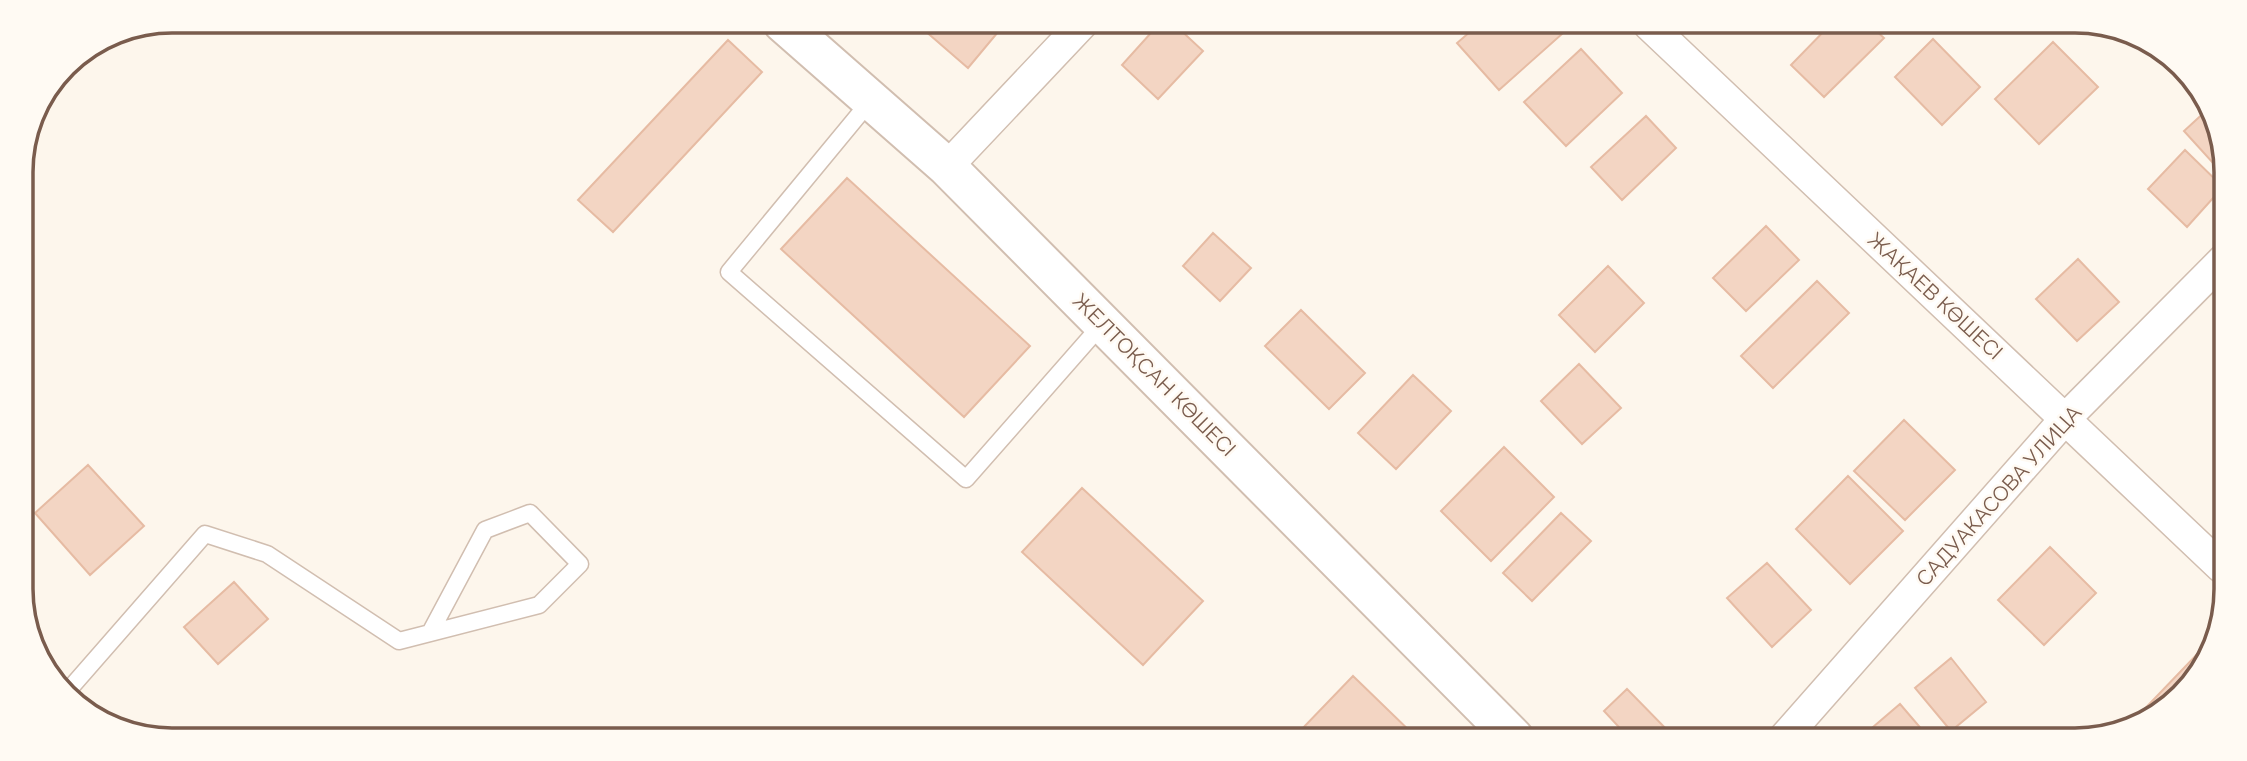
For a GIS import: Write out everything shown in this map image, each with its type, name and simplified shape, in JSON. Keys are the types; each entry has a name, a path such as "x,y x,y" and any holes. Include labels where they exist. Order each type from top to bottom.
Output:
{"street":[{"name":"ЖЕЛТОҚСАН КӨШЕСІ","path":"795,33 947,167 1503,727"},
{"path":"947,167 1074,33"},
{"name":"ЖАҚАЕВ КӨШЕСІ","path":"1657,33 2214,560"},
{"name":"САДУАКАСОВА УЛИЦА","path":"1793,727 2065,419 2214,268"}],"lane":[{"path":"872,100 729,272 966,479 1103,323"},
{"path":"73,685 205,534 267,554 399,641 539,605 580,564 530,513 485,530 430,633"}],"building":[{"path":"928,33 997,33 968,68"},
{"path":"1151,33 1184,33 1203,51 1158,99 1122,65"},
{"path":"1469,33 1562,34 1499,90 1457,43"},
{"path":"1822,33 1879,33 1884,38 1824,97 1791,65"},
{"path":"1933,39 1980,87 1942,125 1895,77"},
{"path":"728,40 762,72 613,232 578,200"},
{"path":"2053,42 2098,87 2039,144 1995,99"},
{"path":"1581,49 1622,93 1566,146 1524,102"},
{"path":"1646,116 1676,148 1622,200 1591,167"},
{"path":"2201,116 2211,145 2214,164 2184,131"},
{"path":"2185,150 2214,178 2214,197 2187,227 2148,189"},
{"path":"847,178 1030,346 964,417 781,249"},
{"path":"1766,226 1799,260 1746,311 1713,278"},
{"path":"1213,233 1251,268 1220,301 1183,266"},
{"path":"2078,259 2119,302 2077,341 2036,299"},
{"path":"1608,266 1644,303 1595,352 1559,315"},
{"path":"1817,281 1849,313 1773,388 1741,356"},
{"path":"1301,310 1365,373 1329,409 1265,346"},
{"path":"1579,364 1621,408 1582,444 1541,401"},
{"path":"1413,375 1451,411 1396,469 1358,433"},
{"path":"1904,420 1955,470 1905,520 1854,471"},
{"path":"1504,447 1554,497 1491,561 1441,511"},
{"path":"88,465 144,526 90,575 35,513"},
{"path":"1848,476 1903,531 1850,584 1796,529"},
{"path":"1082,488 1203,601 1143,665 1022,552"},
{"path":"1561,513 1591,541 1532,601 1503,573"},
{"path":"2050,547 2096,593 2044,645 1998,600"},
{"path":"1767,563 1811,610 1772,647 1727,598"},
{"path":"234,582 268,619 218,664 184,627"},
{"path":"2196,656 2179,680 2145,708"},
{"path":"1951,658 1986,702 1956,727 1948,727 1915,688"},
{"path":"1353,676 1406,727 1303,727"},
{"path":"1627,689 1664,727 1619,727 1604,711"},
{"path":"1900,704 1920,727 1873,727"}]}
